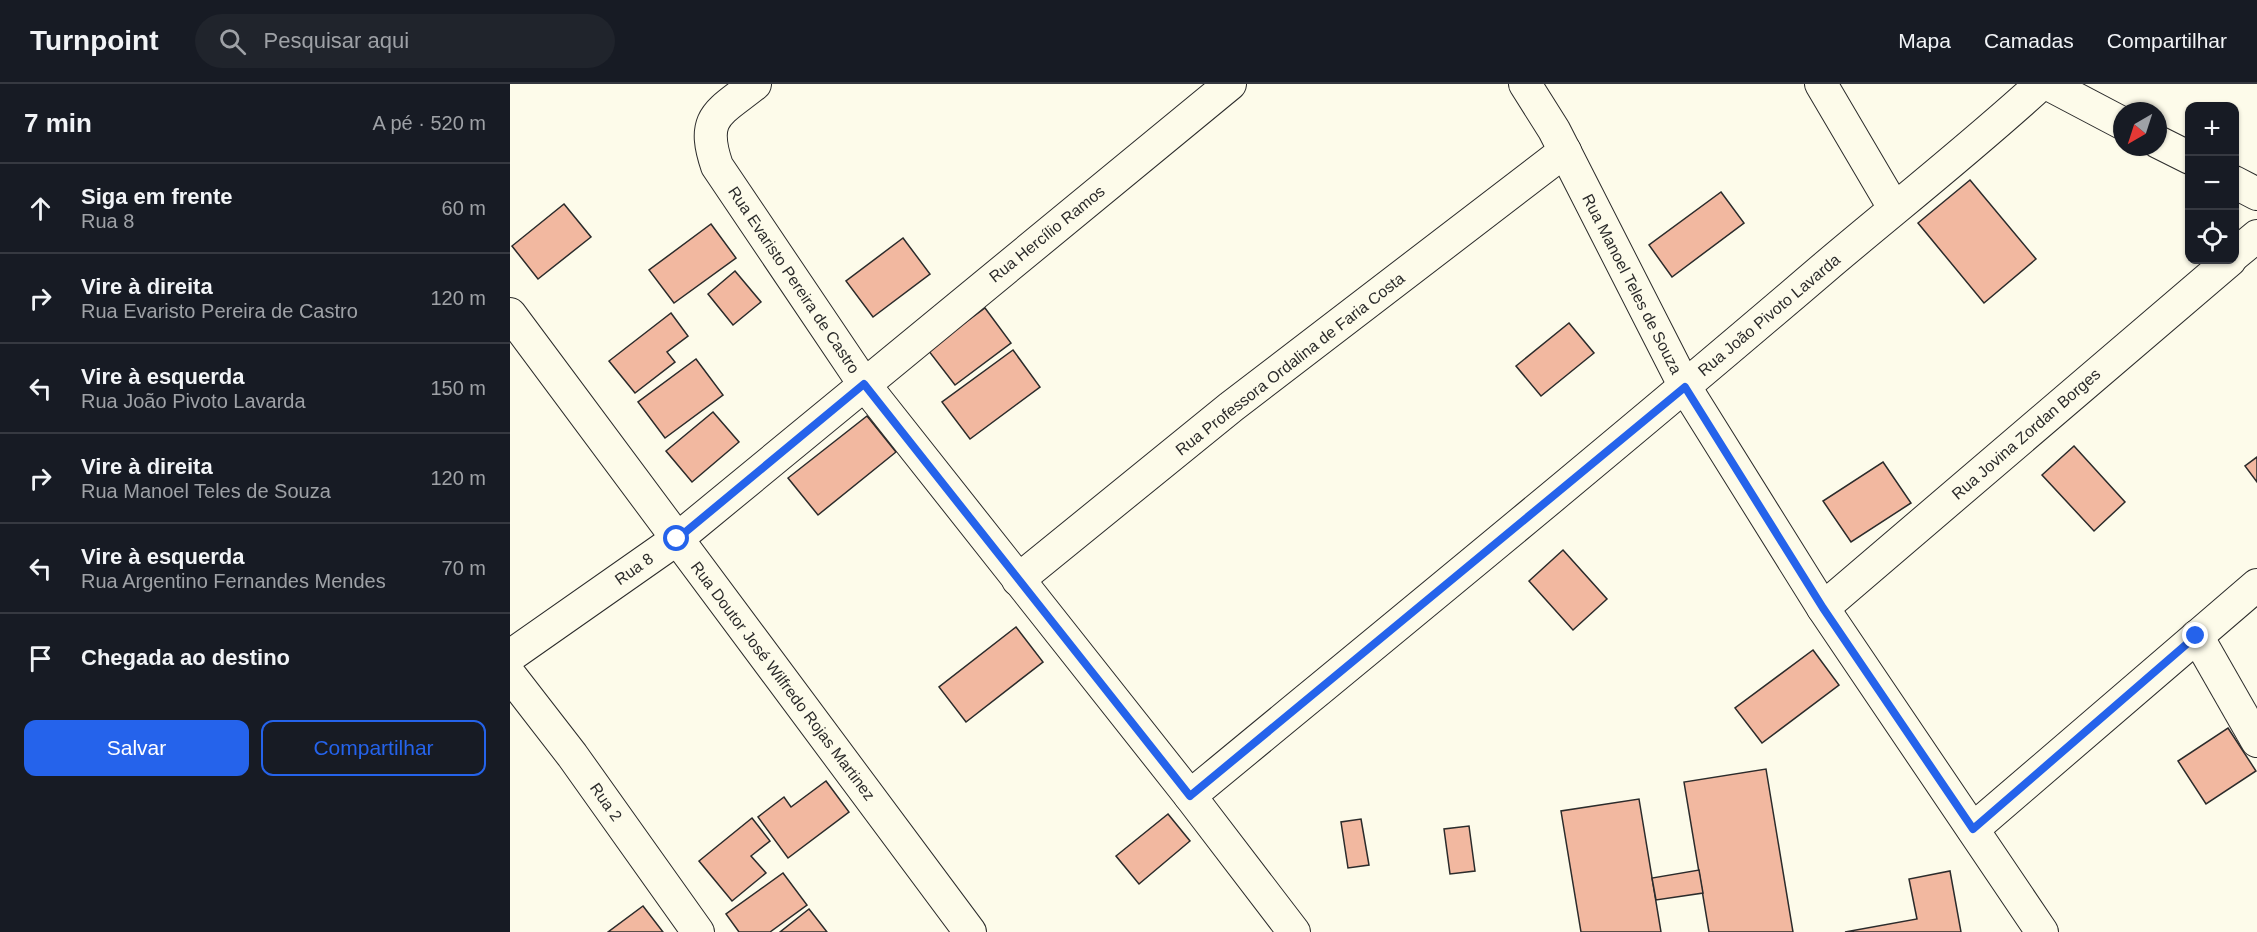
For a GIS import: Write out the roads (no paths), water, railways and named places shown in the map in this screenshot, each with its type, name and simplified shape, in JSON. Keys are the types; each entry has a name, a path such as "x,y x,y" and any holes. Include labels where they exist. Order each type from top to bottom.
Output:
{"street":[{"name":"Rua Evaristo Pereira de Castro","path":"755,84 715,116 709,129 710,146 717,166 864,384 1190,796 1294,932"},
{"name":"Rua Hercílio Ramos","path":"864,384 1230,84"},
{"name":"Rua Manoel Teles de Souza","path":"1524,84 1554,130 1685,387 1823,608 2042,932"},
{"path":"1821,84 1894,208"},
{"name":"Rua João Pivoto Lavarda","path":"1190,796 1685,387 1894,208 1990,130 2041,84"},
{"path":"2048,84 2113,118"},
{"path":"2167,146 2186,156"},
{"name":"Rua Professora Ordalina de Faria Costa","path":"1018,580 1231,407 1565,151"},
{"path":"2239,184 2257,194"},
{"path":"2239,252 2257,236"},
{"name":"Rua Jovina Zordan Borges","path":"1823,608 2225,264"},
{"name":"Rua Doutor José Wilfredo Rojas Martinez","path":"510,314 970,932"},
{"name":"Rua 8","path":"510,656 677,539 864,384"},
{"path":"1973,829 2257,585"},
{"path":"2196,636 2257,741"},
{"name":"Rua 2","path":"510,675 572,755 698,932"}]}
